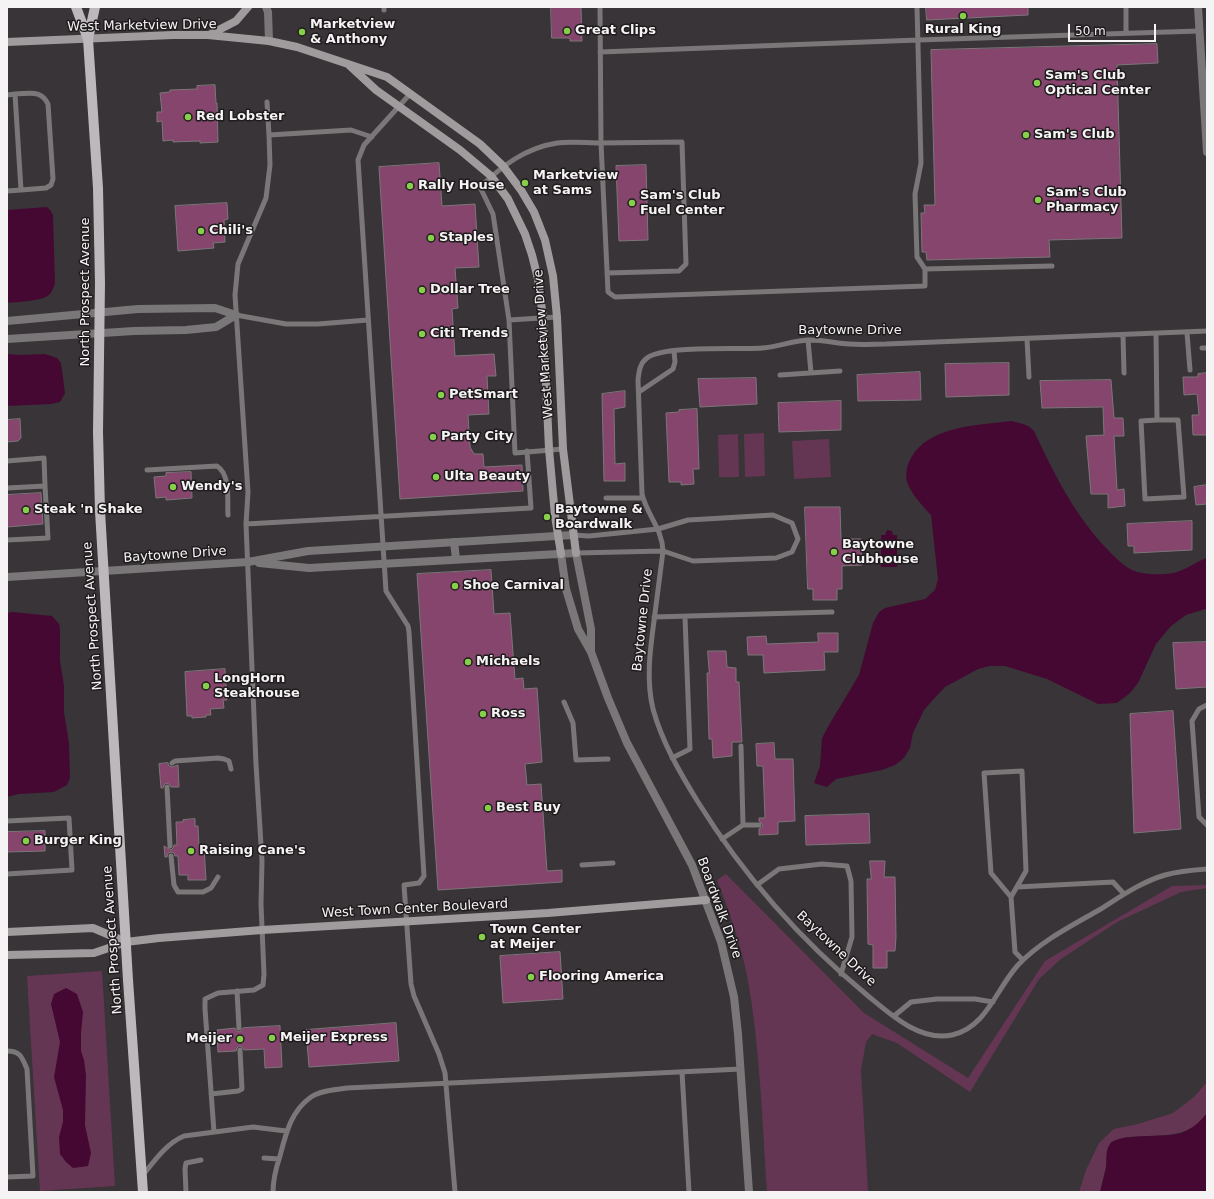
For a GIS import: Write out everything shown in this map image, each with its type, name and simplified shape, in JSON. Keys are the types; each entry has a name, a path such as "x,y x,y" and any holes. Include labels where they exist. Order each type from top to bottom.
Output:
{"main road":[{"name":"North Prospect Avenue","path":"76,7 88,39 99,214 100,312 98,432 100,510 126,942 144,1192"},
{"name":"North Prospect Avenue","path":"88,39 96,7"},
{"path":"208,35 236,21 248,7"},
{"name":"West Marketview Drive","path":"7,42 173,35 208,35 269,41 297,47 387,77 480,144 503,166 521,190 534,212 545,240 553,276 557,318 563,449 576,553"},
{"name":"West Marketview Drive","path":"347,63 376,90 460,150 491,176 508,199 525,234 538,279 542,318 548,449 561,554"},
{"name":"West Town Center Boulevard","path":"7,955 94,953 126,942 262,930 548,913 706,900"},
{"name":"West Town Center Boulevard","path":"7,932 93,928 126,942"}],"street":[{"path":"266,7 268,12 269,41"},
{"path":"1198,7 1207,152"},
{"path":"7,321 138,309 215,308 236,315"},
{"path":"7,339 186,330 216,327 236,315"},
{"name":"Baytowne Drive","path":"7,577 248,562 308,551 573,535"},
{"path":"454,542 456,560"},
{"name":"Baytowne Drive","path":"248,562 310,568 576,553"},
{"name":"Boardwalk Drive","path":"576,553 591,629 591,652"},
{"name":"Boardwalk Drive","path":"561,554 566,589 578,629 591,652 608,698 627,742 687,856 706,900 723,949 734,997 741,1069 749,1192"}],"lane":[{"path":"600,7 601,143 607,273 608,292 614,297 925,286 925,269 917,257 915,194 921,163 917,7"},
{"path":"1126,7 1126,33"},
{"path":"600,52 1199,31"},
{"path":"7,95 35,93 45,98 48,104 53,179 51,185 40,189 7,191"},
{"path":"15,94 21,190"},
{"path":"410,94 400,107 364,145 358,160 386,591 408,626 412,669 424,876 419,883 404,885 411,984 414,996 439,1054 447,1084 455,1192"},
{"path":"214,1132 206,999 218,993 254,990 263,985 264,974 262,930 262,861 256,764 246,524 248,492 235,295 238,264 266,198 270,165 267,102"},
{"path":"269,135 351,130 372,137"},
{"path":"563,449 548,449 516,453 509,320 493,214 480,187 503,166 520,155 534,149 556,143 616,144 682,142 686,264 679,271 607,273"},
{"path":"925,269 1052,266"},
{"path":"236,315 286,324 318,324 368,320"},
{"path":"509,320 557,318"},
{"name":"Baytowne Drive","path":"1207,331 1026,339 851,344 808,340 764,348 674,351 648,357 642,363 638,380 643,498 645,506 658,529 662,541 663,551 649,667 649,687 652,706 659,728 672,758 689,788 722,839 757,885 806,941 842,974 910,1028 934,1036 949,1036 970,1028 986,1013 1016,968 1032,952 1051,938 1146,882 1165,875 1207,869"},
{"path":"1187,333 1190,370"},
{"path":"1156,334 1157,420"},
{"path":"1123,335 1124,373"},
{"path":"1026,339 1029,377"},
{"path":"808,340 811,373"},
{"path":"639,392 673,369 675,362 674,351"},
{"path":"780,375 840,371"},
{"path":"1157,420 1178,420 1184,497 1145,500 1141,421 1157,420"},
{"path":"246,524 531,508 527,451"},
{"path":"7,461 44,458 48,538 7,540"},
{"path":"147,470 217,466 222,469 226,478 228,515"},
{"path":"7,488 46,486"},
{"path":"606,498 643,498"},
{"path":"658,529 688,520 773,515 792,523 798,539 792,552 776,558 693,561 663,551"},
{"name":"Baytowne Drive","path":"573,535 589,536 658,529"},
{"name":"Baytowne Drive","path":"576,553 663,551"},
{"path":"654,618 832,612"},
{"path":"672,758 690,749 684,617"},
{"path":"564,702 573,723 576,760 608,759"},
{"path":"1207,705 1199,709 1192,721 1199,817 1207,824"},
{"path":"740,746 743,825"},
{"path":"172,763 175,761 224,758 229,761 231,769"},
{"path":"1011,897 991,873 984,773 1022,771 1026,871 1011,897 1015,952 1023,960"},
{"path":"167,787 170,846"},
{"path":"7,821 69,818 72,870 7,874"},
{"path":"722,839 743,825 759,825"},
{"path":"171,856 174,885 178,892 203,892 211,888 218,877"},
{"path":"582,865 613,863"},
{"path":"757,885 779,869 822,864 847,866 851,881 852,937 842,974"},
{"path":"1017,887 1113,882 1124,894"},
{"path":"237,991 240,1028"},
{"path":"894,1016 911,1002 937,999 975,999 993,1002"},
{"path":"211,1094 238,1091 242,1089 240,1050"},
{"path":"7,1051 14,1051 22,1056 27,1069 33,1176 7,1177"},
{"path":"274,1192 274,1175 286,1131 292,1118 300,1107 312,1097 324,1092 347,1088 741,1069"},
{"path":"682,1072 689,1192"},
{"path":"142,1176 155,1160 175,1140 184,1136 253,1127 286,1131"},
{"path":"264,1158 279,1159"},
{"path":"186,1192 186,1163 201,1160"}],"shaded area":[{"path":"47,207 53,215 55,283 53,288 49,295 41,299 7,303 7,210"},
{"path":"7,354 45,354 57,358 61,363 65,393 60,402 51,404 7,406"},
{"path":"1011,421 1026,425 1034,431 1049,463 1075,509 1096,537 1125,566 1143,573 1171,574 1207,558 1207,610 1205,609 1186,615 1171,626 1156,644 1138,683 1130,693 1117,703 1098,704 1047,679 1005,666 990,666 978,669 945,687 924,710 913,733 910,748 904,758 895,765 882,770 836,779 827,787 814,783 820,766 822,738 859,675 873,623 879,612 885,608 925,599 935,590 938,579 931,515 916,498 907,482 906,476 908,464 911,458 919,447 929,439 942,433 970,426"},
{"path":"764,433 765,476 745,477 744,434"},
{"path":"738,434 739,477 719,477 718,435"},
{"path":"829,439 831,477 794,479 792,441"},
{"path":"887,530 892,531 893,535 897,535 897,567 881,567 881,535 885,535"},
{"path":"13,612 52,616 59,624 60,661 64,686 64,712 69,743 70,778 67,785 54,792 19,794 7,797 7,613"},
{"path":"726,874 864,1013 968,1078 1045,961 1172,886 1207,885 1207,888 1181,892 1117,922 1061,959 1039,979 970,1092 897,1043 872,1034 866,1042 861,1070 868,1192 767,1192 760,1083 755,1029 747,975 730,915 717,880"},
{"path":"102,971 115,1186 40,1191 27,976"},
{"path":"66,988 77,994 83,1012 81,1051 86,1075 85,1125 91,1153 88,1166 73,1168 60,1154 59,1137 63,1122 63,1110 54,1077 60,1042 51,1004 54,994"},
{"path":"1207,1082 1208,1110 1201,1122 1182,1132 1159,1136 1126,1137 1111,1142 1107,1151 1106,1166 1100,1192 1079,1192 1086,1170 1099,1143 1114,1129 1138,1124 1173,1113 1194,1097"},
{"path":"1207,1113 1207,1192 1100,1192 1106,1168 1107,1150 1110,1144 1122,1138 1181,1133 1196,1125"}],"building":[{"path":"551,7 581,7 582,41 570,41 570,38 552,38"},
{"name":"Rural King","path":"926,7 1028,7 1028,15 927,20"},
{"name":"Sam's Club","path":"1157,44 1158,63 1117,65 1122,238 1049,240 1050,257 927,260 926,252 922,252 921,213 925,213 924,205 935,205 931,50"},
{"name":"Red Lobster","path":"215,85 218,142 200,143 200,141 163,141 162,121 157,122 157,112 162,112 160,93 170,92 170,90 197,89 197,86"},
{"path":"439,163 442,206 475,204 479,267 455,268 458,308 452,309 455,356 494,354 496,376 487,376 489,414 468,415 470,447 474,454 483,454 484,467 522,465 523,491 400,499 379,167"},
{"name":"Sam's Club Fuel Center","path":"646,165 648,240 619,241 616,166"},
{"name":"Chili's","path":"227,203 228,219 224,220 225,242 213,243 214,248 178,251 175,206"},
{"path":"1009,363 1009,395 946,397 945,364"},
{"path":"920,372 921,400 858,401 857,375"},
{"path":"1207,373 1207,435 1193,435 1192,415 1199,415 1197,394 1184,395 1183,377 1198,377 1198,374"},
{"path":"756,378 757,404 700,407 698,379"},
{"path":"1111,380 1114,418 1123,418 1124,436 1114,436 1117,490 1124,489 1125,506 1108,508 1108,494 1091,494 1086,436 1104,435 1103,407 1042,408 1040,381"},
{"path":"625,391 625,407 614,409 615,464 625,463 625,481 604,481 602,394"},
{"path":"841,401 841,430 779,432 778,403"},
{"path":"697,409 699,469 693,469 694,484 681,485 681,482 669,482 666,413 679,412 679,410"},
{"path":"20,419 21,438 18,441 7,442 7,420"},
{"name":"Wendy's","path":"191,472 192,498 166,500 166,497 156,498 154,477 166,476 166,473"},
{"path":"1207,485 1207,504 1196,505 1194,487"},
{"name":"Steak 'n Shake","path":"41,493 43,524 7,527 7,495"},
{"name":"Baytowne Clubhouse","path":"805,507 840,507 841,539 861,539 862,565 842,566 842,589 837,589 837,600 813,600 813,589 808,589"},
{"path":"1192,521 1192,550 1134,553 1134,546 1128,546 1127,524"},
{"path":"491,570 494,614 510,613 515,679 523,678 524,689 537,688 542,762 525,764 527,785 541,784 547,871 562,870 562,882 438,890 417,574"},
{"path":"818,633 838,633 838,652 824,652 825,670 764,673 763,655 748,655 747,637 766,636 767,644 818,642"},
{"path":"1207,642 1207,687 1176,689 1173,643"},
{"path":"708,651 726,651 727,667 736,668 736,682 739,682 742,742 732,742 732,756 713,758 712,739 709,739 707,673 709,673"},
{"name":"LongHorn Steakhouse","path":"225,669 227,700 223,700 224,708 210,709 211,715 206,715 206,717 192,718 192,716 187,716 185,672"},
{"path":"1173,711 1181,829 1134,833 1130,714"},
{"path":"774,743 775,759 793,759 795,821 778,822 778,834 759,835 759,829 763,825 759,821 759,818 765,818 763,766 757,766 756,744"},
{"path":"168,763 169,766 172,767 178,765 179,787 171,787 166,783 163,788 161,788 159,764"},
{"path":"869,814 870,843 806,845 805,816"},
{"name":"Raising Cane's","path":"195,819 195,826 198,826 199,847 204,847 206,880 188,880 188,875 179,875 178,856 175,856 174,853 171,852 168,853 167,857 165,857 164,846 171,850 174,845 177,845 176,822"},
{"name":"Burger King","path":"45,831 45,851 7,852 7,832"},
{"path":"870,861 885,861 884,877 895,877 895,951 887,951 887,968 873,968 873,945 868,944 867,879 871,879"},
{"name":"Flooring America","path":"560,952 563,999 503,1003 500,956"},
{"path":"396,1023 399,1061 309,1067 306,1030"},
{"path":"280,1026 282,1067 265,1068 264,1049 244,1050 239,1046 236,1051 218,1052 217,1030 235,1028 240,1032 243,1028"}],"place":[{"name":"Rural King","path":"963,16"},
{"name":"Great Clips","path":"567,31"},
{"name":"Marketview & Anthony","path":"302,32"},
{"name":"Sam's Club Optical Center","path":"1037,83"},
{"name":"Red Lobster","path":"188,117"},
{"name":"Sam's Club","path":"1026,135"},
{"name":"Marketview at Sams","path":"525,183"},
{"name":"Rally House","path":"410,186"},
{"name":"Sam's Club Pharmacy","path":"1038,200"},
{"name":"Sam's Club Fuel Center","path":"632,203"},
{"name":"Chili's","path":"201,231"},
{"name":"Staples","path":"431,238"},
{"name":"Dollar Tree","path":"422,290"},
{"name":"Citi Trends","path":"422,334"},
{"name":"PetSmart","path":"441,395"},
{"name":"Party City","path":"433,437"},
{"name":"Ulta Beauty","path":"436,477"},
{"name":"Wendy's","path":"173,487"},
{"name":"Steak 'n Shake","path":"26,510"},
{"name":"Baytowne & Boardwalk","path":"547,517"},
{"name":"Baytowne Clubhouse","path":"834,552"},
{"name":"Shoe Carnival","path":"455,586"},
{"name":"Michaels","path":"468,662"},
{"name":"LongHorn Steakhouse","path":"206,686"},
{"name":"Ross","path":"483,714"},
{"name":"Best Buy","path":"488,808"},
{"name":"Burger King","path":"26,841"},
{"name":"Raising Cane's","path":"191,851"},
{"name":"Town Center at Meijer","path":"482,937"},
{"name":"Flooring America","path":"531,977"},
{"name":"Meijer Express","path":"272,1038"},
{"name":"Meijer","path":"240,1039"}]}
